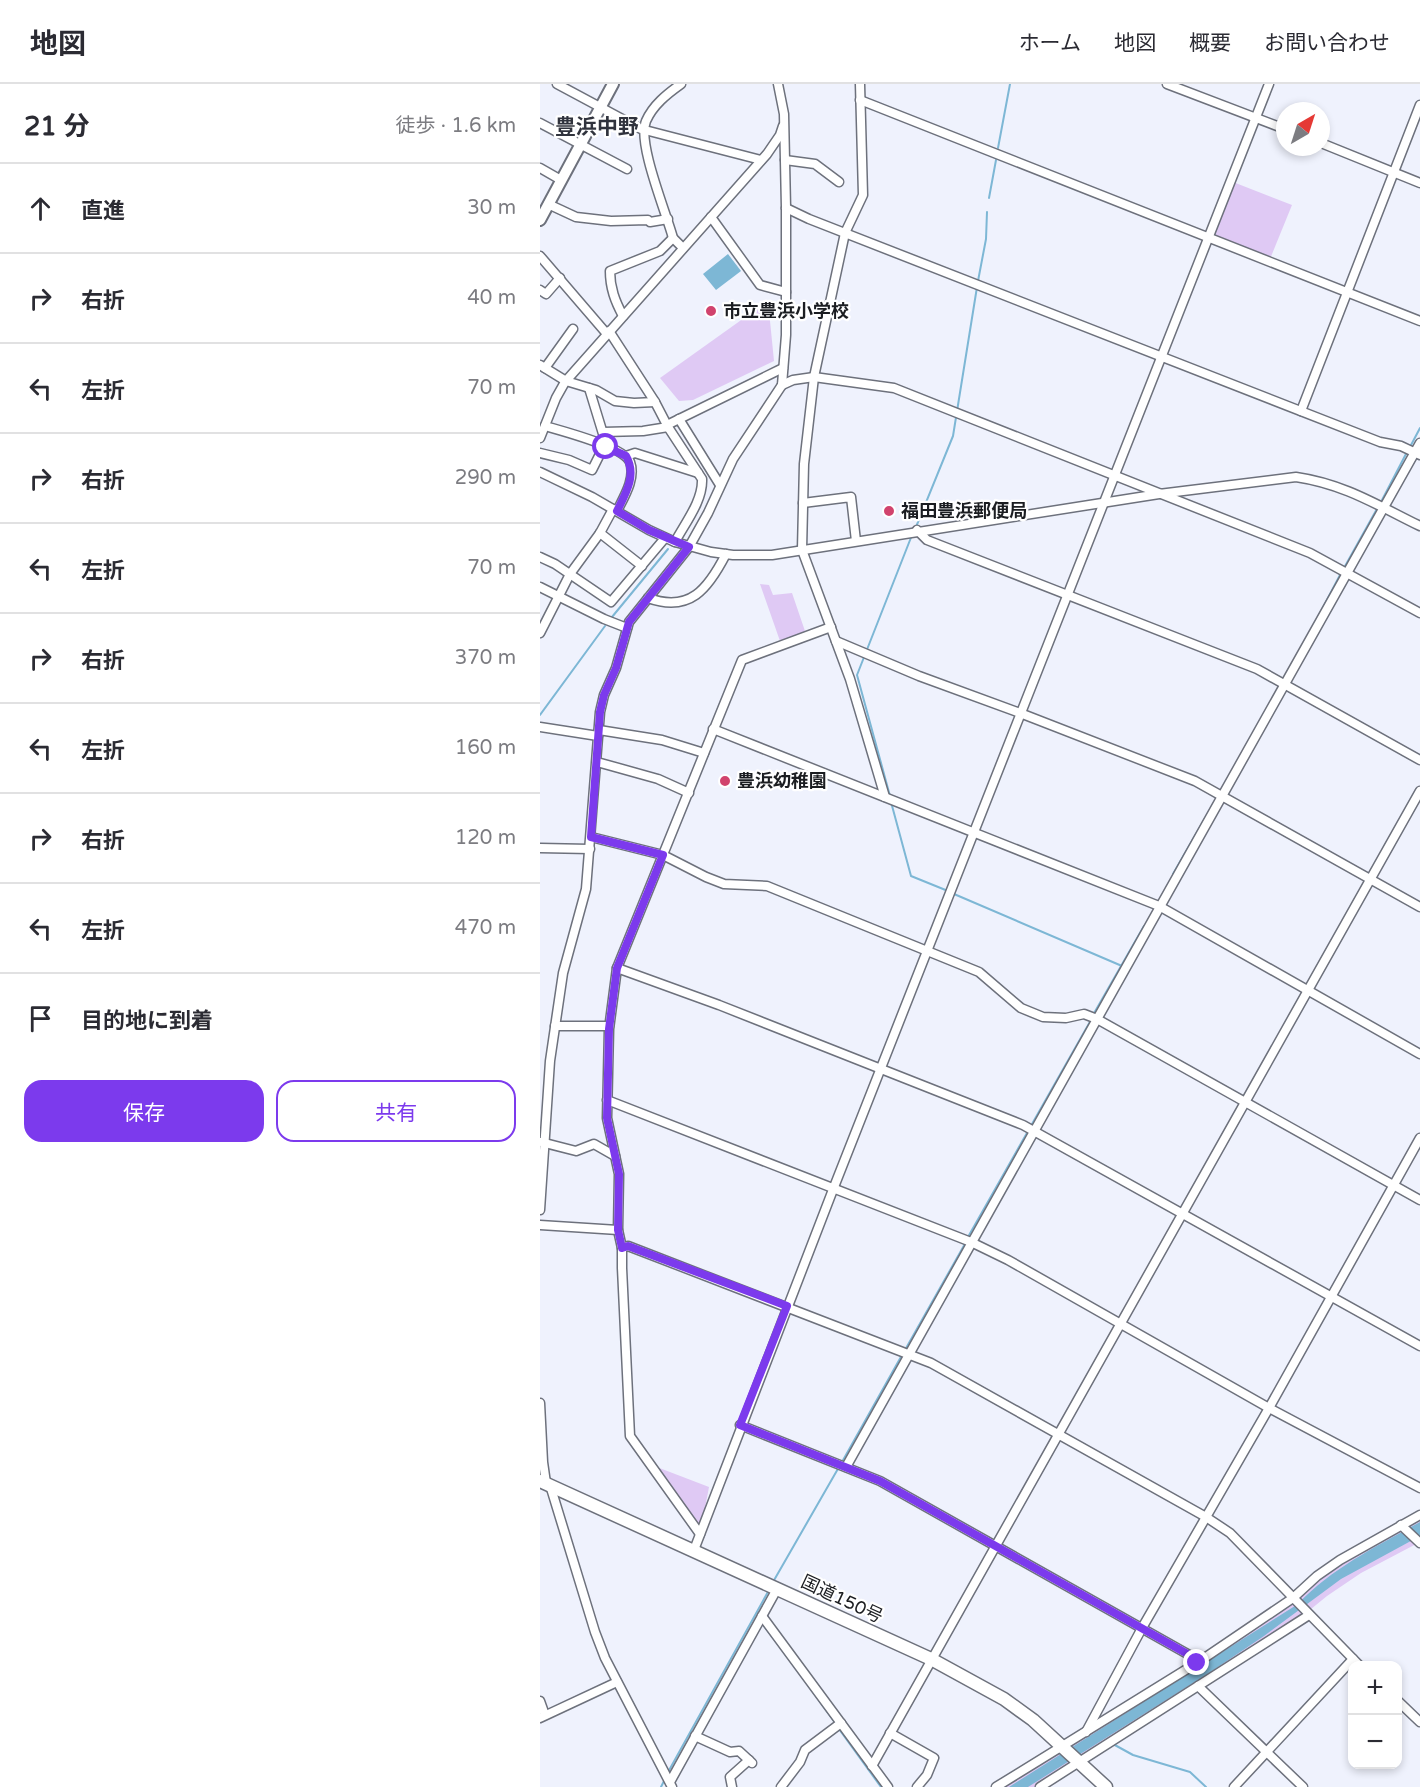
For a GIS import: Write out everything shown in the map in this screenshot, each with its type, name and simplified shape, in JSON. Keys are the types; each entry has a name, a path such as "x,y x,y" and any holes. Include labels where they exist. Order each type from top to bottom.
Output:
{"highway":[{"name":"国道150号","path":"545,1483 931,1659 1004,1700 1033,1720 1106,1787"}],"main road":[{"path":"540,220 613,84"}],"street":[{"path":"557,84 644,130 764,157 776,154 785,159 815,164 839,182"},
{"path":"681,84 660,100 645,122 644,130 645,150 673,238 683,248"},
{"path":"540,1210 543,1142 555,1026 563,973 586,889 598,733 604,695 616,668 627,628 635,614 689,547 708,513 732,459 782,385 786,335 786,208 784,123 778,84"},
{"path":"860,84 863,195 844,232 814,377 804,464 802,550 850,679 885,796"},
{"path":"1167,84 1276,125"},
{"path":"694,1550 740,1425 1269,84"},
{"path":"860,100 1420,321"},
{"path":"1301,411 1420,105"},
{"path":"540,123 627,169"},
{"path":"540,438 556,398 566,381 764,157 780,135 784,123"},
{"path":"1330,147 1420,183"},
{"path":"540,168 561,180"},
{"path":"548,204 576,217 611,221 648,220 650,222 668,219"},
{"path":"786,208 1380,442 1418,453"},
{"path":"711,217 760,285 786,292"},
{"path":"623,316 614,300 610,271 660,251 673,238"},
{"path":"540,256 608,332 655,402 667,426 702,479 698,499 675,542"},
{"path":"540,290 546,294 560,278"},
{"path":"573,329 543,367 566,381 589,388 615,401 655,402"},
{"path":"603,432 643,431 667,426 783,368"},
{"path":"782,385 793,380 814,377 894,388 1310,553 1420,613"},
{"path":"540,453 569,460 592,470 605,446 589,388"},
{"path":"679,419 720,484"},
{"path":"540,633 570,574 615,510 631,477 630,462 626,456 590,438 545,426"},
{"path":"846,1467 1347,572 1418,453 1420,443"},
{"path":"626,456 635,453 698,473"},
{"path":"540,472 665,538 689,547 726,554 772,555 1159,494 1296,477 1345,488 1420,526"},
{"path":"803,503 851,497 856,541"},
{"path":"917,531 927,540 1257,669 1420,760"},
{"path":"600,533 642,566"},
{"path":"540,557 570,574 611,603 665,538"},
{"path":"648,598 662,603 687,601 708,585 726,554"},
{"path":"540,587 604,620 627,628"},
{"path":"700,1534 630,1436 622,1248 618,1230 619,1174 607,1118 609,1026 617,968 742,660 831,627"},
{"path":"836,641 919,676 1195,781 1420,907"},
{"path":"540,727 662,740 704,753"},
{"path":"713,729 1159,906 1420,1054"},
{"path":"597,762 658,779 688,793"},
{"path":"872,1766 1420,791"},
{"path":"591,837 663,855 706,878 724,884 767,886 979,972 1021,1008 1043,1017 1066,1018 1084,1014 1096,1019 1420,1200"},
{"path":"540,848 590,849"},
{"path":"617,968 881,1068 1035,1131 1330,1298 1420,1346"},
{"path":"555,1026 609,1026"},
{"path":"607,1100 971,1242 1008,1260 1269,1408 1420,1488"},
{"path":"1086,1732 1142,1628 1269,1408 1420,1138"},
{"path":"543,1142 576,1151 594,1144 615,1156"},
{"path":"540,1225 618,1230"},
{"path":"622,1248 628,1246 931,1363 1206,1517 1230,1533 1355,1661"},
{"path":"540,1403 545,1483 594,1632 616,1682 671,1784"},
{"path":"740,1425 880,1481 1200,1661"},
{"path":"996,1787 1200,1661 1293,1598 1317,1576 1340,1560 1420,1515"},
{"path":"1401,1525 1420,1543"},
{"path":"671,1784 777,1588"},
{"path":"1040,1787 1309,1615"},
{"path":"762,1616 888,1787"},
{"path":"1234,1787 1348,1670"},
{"path":"540,1701 543,1716 616,1682"},
{"path":"1198,1686 1303,1787"},
{"path":"1402,1705 1420,1722"},
{"path":"781,1787 790,1778 805,1750 841,1723"},
{"path":"890,1733 934,1758 927,1775 917,1787"},
{"path":"695,1736 730,1752 739,1751 750,1761 730,1777 732,1787"}],"shaded area":[{"path":"1233,182 1292,205 1270,259 1213,236"},
{"path":"768,301 774,361 693,400 679,401 660,378"},
{"path":"760,584 769,585 773,595 792,593 806,634 780,641"},
{"path":"649,1464 709,1487 700,1534"},
{"path":"1420,1516 1420,1542 1361,1573 1327,1596 1289,1627 1036,1787 1002,1787 1170,1681 1317,1576"}],"water":[{"path":"728,254 741,271 716,290 703,274"},
{"path":"1420,1522 1420,1536 1341,1579 1209,1673 1028,1787 1009,1787 1298,1604 1325,1579 1371,1549"}],"waterway":[{"path":"998,148 1010,84"},
{"path":"989,198 996,160"},
{"path":"978,281 986,239 987,212"},
{"path":"916,527 953,436 977,287"},
{"path":"1410,447 1420,428"},
{"path":"1381,502 1407,452"},
{"path":"1344,568 1378,507"},
{"path":"890,796 857,675 912,535"},
{"path":"612,617 668,549"},
{"path":"1316,621 1341,573"},
{"path":"540,715 605,626"},
{"path":"1173,874 1215,801"},
{"path":"891,802 911,876 948,891"},
{"path":"954,894 1122,966"},
{"path":"1093,1015 1144,926"},
{"path":"968,1237 1091,1020"},
{"path":"905,1350 966,1242"},
{"path":"842,1462 902,1355"},
{"path":"773,1582 839,1467"},
{"path":"667,1774 769,1590"},
{"path":"761,1622 778,1644"},
{"path":"808,1685 836,1724"},
{"path":"839,1729 881,1787"},
{"path":"1113,1744 1133,1755 1190,1772 1206,1787"},
{"path":"661,1787 665,1779"}],"place":[{"name":"市立豊浜小学校","path":"711,311"},
{"name":"福田豊浜郵便局","path":"889,511"},
{"name":"豊浜幼稚園","path":"725,781"}],"district":[{"name":"豊浜中野","path":"597,127"}],"route":[{"path":"606,447 626,456 632,470 627,490 617,511 649,530 689,547 629,622 600,712 591,837 663,855 617,968 609,1029 607,1118 619,1174 618,1230 622,1248 628,1246 787,1306 740,1425 880,1481 1200,1661 1197,1663"}]}
